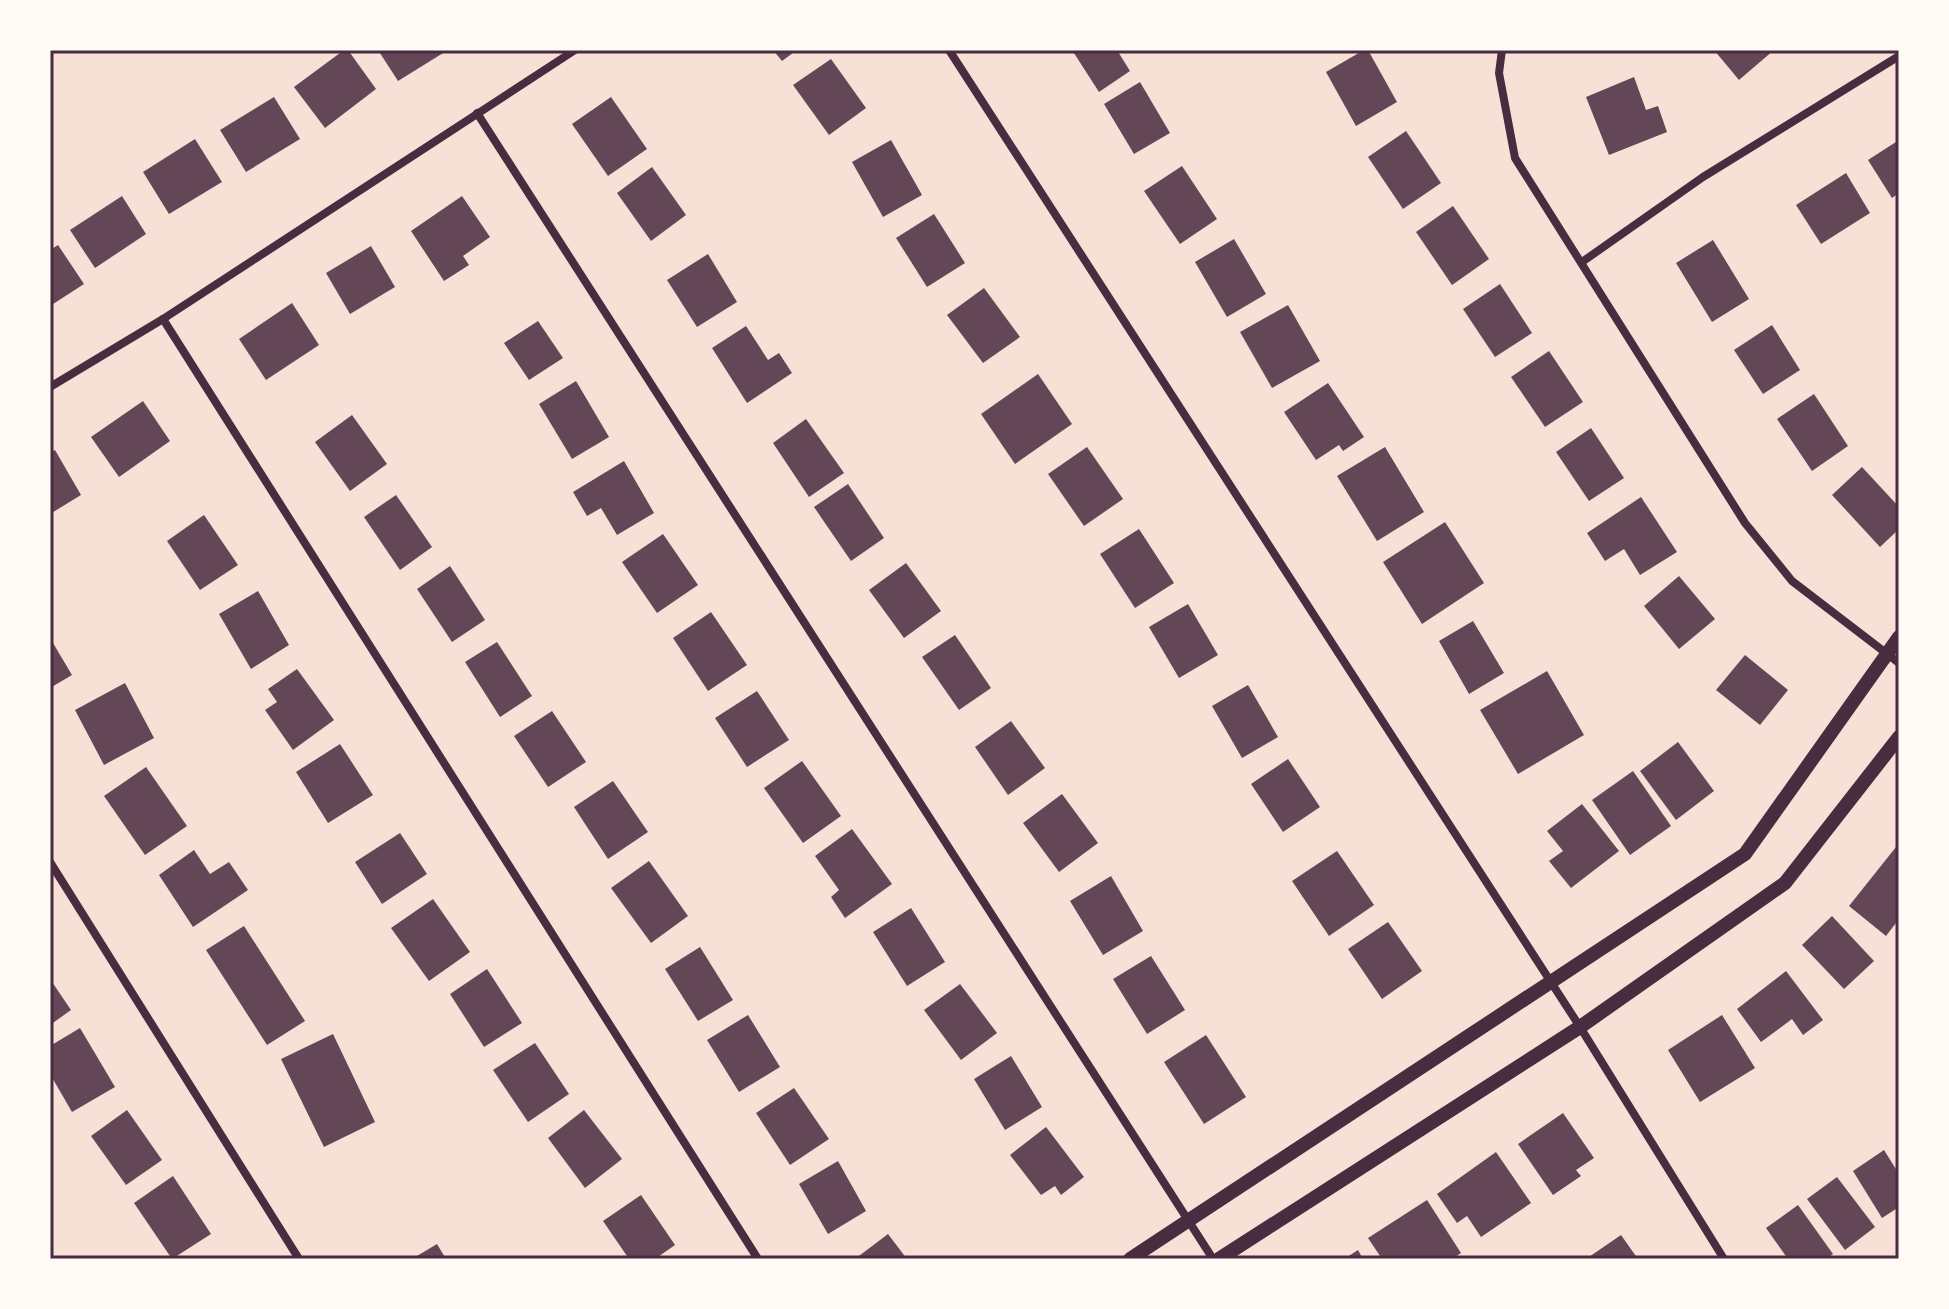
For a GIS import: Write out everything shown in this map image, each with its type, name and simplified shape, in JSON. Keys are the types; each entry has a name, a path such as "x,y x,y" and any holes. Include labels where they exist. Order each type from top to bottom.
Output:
{"street":[{"path":"50,387 163,319 575,50"},
{"path":"949,50 1550,980 1724,1259"},
{"path":"1502,50 1499,73 1515,158 1745,523 1792,581 1893,658"},
{"path":"1582,262 1703,177 1899,56"},
{"path":"477,113 1216,1259 1580,1027 1785,883 1899,737"},
{"path":"163,319 758,1259"},
{"path":"1130,1259 1745,854 1893,658 1899,637"},
{"path":"50,862 299,1259"}],"building":[{"path":"348,50 376,89 325,128 294,87"},
{"path":"378,50 448,50 398,81"},
{"path":"773,50 797,50 782,61"},
{"path":"1072,50 1117,50 1130,71 1099,92"},
{"path":"1368,50 1397,102 1356,126 1326,72"},
{"path":"1714,50 1774,50 1739,80"},
{"path":"831,59 866,108 829,135 793,85"},
{"path":"1634,77 1646,110 1658,106 1667,132 1609,155 1586,97"},
{"path":"1140,82 1170,133 1134,154 1104,104"},
{"path":"274,97 300,139 246,172 220,130"},
{"path":"611,97 647,149 608,176 572,124"},
{"path":"1406,131 1441,183 1403,209 1368,157"},
{"path":"195,139 222,182 169,214 143,172"},
{"path":"891,140 922,195 883,217 852,162"},
{"path":"1899,140 1899,193 1892,198 1868,160"},
{"path":"1182,166 1217,219 1180,244 1144,191"},
{"path":"652,167 686,215 651,241 617,193"},
{"path":"1846,173 1870,213 1821,244 1796,205"},
{"path":"122,196 146,234 95,268 70,230"},
{"path":"462,196 490,237 463,256 469,265 444,281 411,231"},
{"path":"1453,206 1489,259 1452,285 1416,232"},
{"path":"934,214 965,263 927,287 896,238"},
{"path":"1234,239 1266,294 1227,317 1195,262"},
{"path":"1713,240 1749,299 1712,322 1676,263"},
{"path":"58,245 84,284 50,306 50,250"},
{"path":"371,246 395,287 350,314 326,273"},
{"path":"708,254 737,302 697,327 667,280"},
{"path":"1500,284 1532,333 1495,357 1463,309"},
{"path":"984,288 1020,337 983,363 947,315"},
{"path":"292,303 319,345 266,380 239,339"},
{"path":"1288,305 1320,361 1272,388 1240,332"},
{"path":"538,321 563,358 529,380 504,343"},
{"path":"1772,325 1800,370 1763,394 1734,350"},
{"path":"746,326 768,360 779,353 792,373 747,403 712,348"},
{"path":"1549,351 1583,402 1545,427 1511,377"},
{"path":"1038,374 1072,424 1015,464 981,414"},
{"path":"576,381 609,437 572,459 539,404"},
{"path":"1328,383 1364,437 1343,451 1339,445 1316,460 1284,412"},
{"path":"1814,394 1848,446 1812,471 1777,419"},
{"path":"143,401 170,441 119,477 91,437"},
{"path":"352,415 387,464 350,491 315,442"},
{"path":"806,419 844,473 809,497 773,443"},
{"path":"1591,428 1624,478 1589,501 1556,452"},
{"path":"1087,447 1123,499 1084,526 1048,474"},
{"path":"1385,447 1424,512 1377,541 1337,476"},
{"path":"55,450 81,495 50,514 50,453"},
{"path":"624,461 654,513 617,535 601,508 587,516 573,492"},
{"path":"1862,467 1899,507 1899,529 1880,547 1832,495"},
{"path":"848,484 884,538 851,561 814,507"},
{"path":"396,495 432,547 400,570 364,517"},
{"path":"1641,497 1677,552 1640,575 1624,549 1605,561 1587,533"},
{"path":"204,515 238,565 200,590 167,541"},
{"path":"1445,522 1484,583 1422,624 1383,562"},
{"path":"1139,529 1174,583 1135,608 1100,554"},
{"path":"663,534 698,585 657,613 622,562"},
{"path":"906,563 941,611 904,638 869,590"},
{"path":"450,566 485,620 452,642 417,589"},
{"path":"1679,576 1715,619 1679,649 1644,606"},
{"path":"258,591 289,645 251,669 219,614"},
{"path":"1188,604 1218,655 1179,678 1149,627"},
{"path":"711,612 747,665 708,691 673,638"},
{"path":"1473,621 1504,673 1469,694 1439,641"},
{"path":"955,635 991,688 959,710 922,657"},
{"path":"50,638 72,675 50,688"},
{"path":"497,642 532,696 500,717 465,662"},
{"path":"1745,655 1788,690 1760,725 1716,690"},
{"path":"297,669 334,720 293,750 265,710 277,702 268,689"},
{"path":"1547,671 1584,735 1518,774 1480,710"},
{"path":"125,683 154,738 104,765 75,710"},
{"path":"1248,685 1278,737 1242,758 1212,706"},
{"path":"757,691 789,740 747,767 715,718"},
{"path":"552,711 586,762 548,787 514,736"},
{"path":"1011,721 1045,768 1008,795 975,747"},
{"path":"1678,742 1714,791 1676,820 1640,771"},
{"path":"340,744 373,795 328,823 296,772"},
{"path":"1288,759 1320,807 1283,832 1251,784"},
{"path":"802,761 841,816 803,843 764,788"},
{"path":"146,767 187,826 145,855 104,796"},
{"path":"1633,771 1671,826 1630,855 1592,800"},
{"path":"613,781 648,832 608,859 574,807"},
{"path":"1062,794 1098,843 1059,872 1023,823"},
{"path":"1582,804 1619,851 1571,888 1549,861 1563,851 1547,831"},
{"path":"852,829 892,884 845,918 831,897 839,890 815,856"},
{"path":"400,833 427,874 382,904 355,862"},
{"path":"1896,847 1899,849 1899,919 1886,936 1849,906"},
{"path":"194,850 210,874 229,862 248,890 193,927 159,875"},
{"path":"1337,851 1374,905 1329,936 1292,881"},
{"path":"649,861 688,916 651,943 611,888"},
{"path":"1111,876 1143,931 1103,955 1070,901"},
{"path":"433,899 470,952 429,981 391,928"},
{"path":"911,908 945,962 907,986 873,932"},
{"path":"1832,916 1874,961 1844,989 1802,945"},
{"path":"1388,922 1422,971 1382,999 1348,949"},
{"path":"244,926 305,1021 267,1045 206,950"},
{"path":"700,947 733,1000 698,1021 665,969"},
{"path":"1151,956 1185,1010 1147,1034 1113,979"},
{"path":"487,969 522,1023 484,1047 450,994"},
{"path":"1786,971 1823,1020 1803,1035 1792,1019 1761,1042 1737,1009"},
{"path":"50,979 71,1010 50,1025"},
{"path":"960,984 997,1033 961,1060 924,1010"},
{"path":"748,1015 780,1067 739,1092 707,1040"},
{"path":"1722,1015 1755,1068 1700,1102 1668,1050"},
{"path":"80,1028 115,1087 72,1112 50,1074 50,1046"},
{"path":"333,1034 375,1122 324,1147 281,1059"},
{"path":"1206,1035 1246,1097 1204,1124 1164,1062"},
{"path":"535,1043 569,1094 528,1122 493,1070"},
{"path":"1011,1056 1042,1107 1005,1130 974,1079"},
{"path":"794,1088 829,1139 790,1165 756,1113"},
{"path":"127,1110 162,1160 126,1185 91,1136"},
{"path":"584,1110 622,1159 585,1188 548,1138"},
{"path":"1563,1113 1594,1158 1576,1170 1581,1176 1553,1195 1518,1144"},
{"path":"1046,1127 1084,1177 1061,1195 1055,1186 1041,1195 1010,1155"},
{"path":"1884,1150 1899,1174 1899,1207 1882,1218 1853,1171"},
{"path":"1496,1152 1531,1203 1481,1237 1467,1216 1457,1223 1437,1194"},
{"path":"838,1161 866,1211 828,1234 799,1184"},
{"path":"173,1176 211,1234 172,1259 134,1203"},
{"path":"1837,1177 1875,1227 1845,1250 1807,1199"},
{"path":"641,1195 675,1245 655,1259 629,1259 603,1221"},
{"path":"1427,1200 1461,1253 1452,1259 1382,1259 1368,1238"},
{"path":"1798,1205 1833,1254 1826,1259 1788,1259 1766,1228"},
{"path":"888,1234 907,1259 855,1259"},
{"path":"1621,1235 1638,1259 1586,1259"},
{"path":"437,1244 446,1259 412,1259"},
{"path":"1358,1250 1363,1259 1344,1259"}]}
